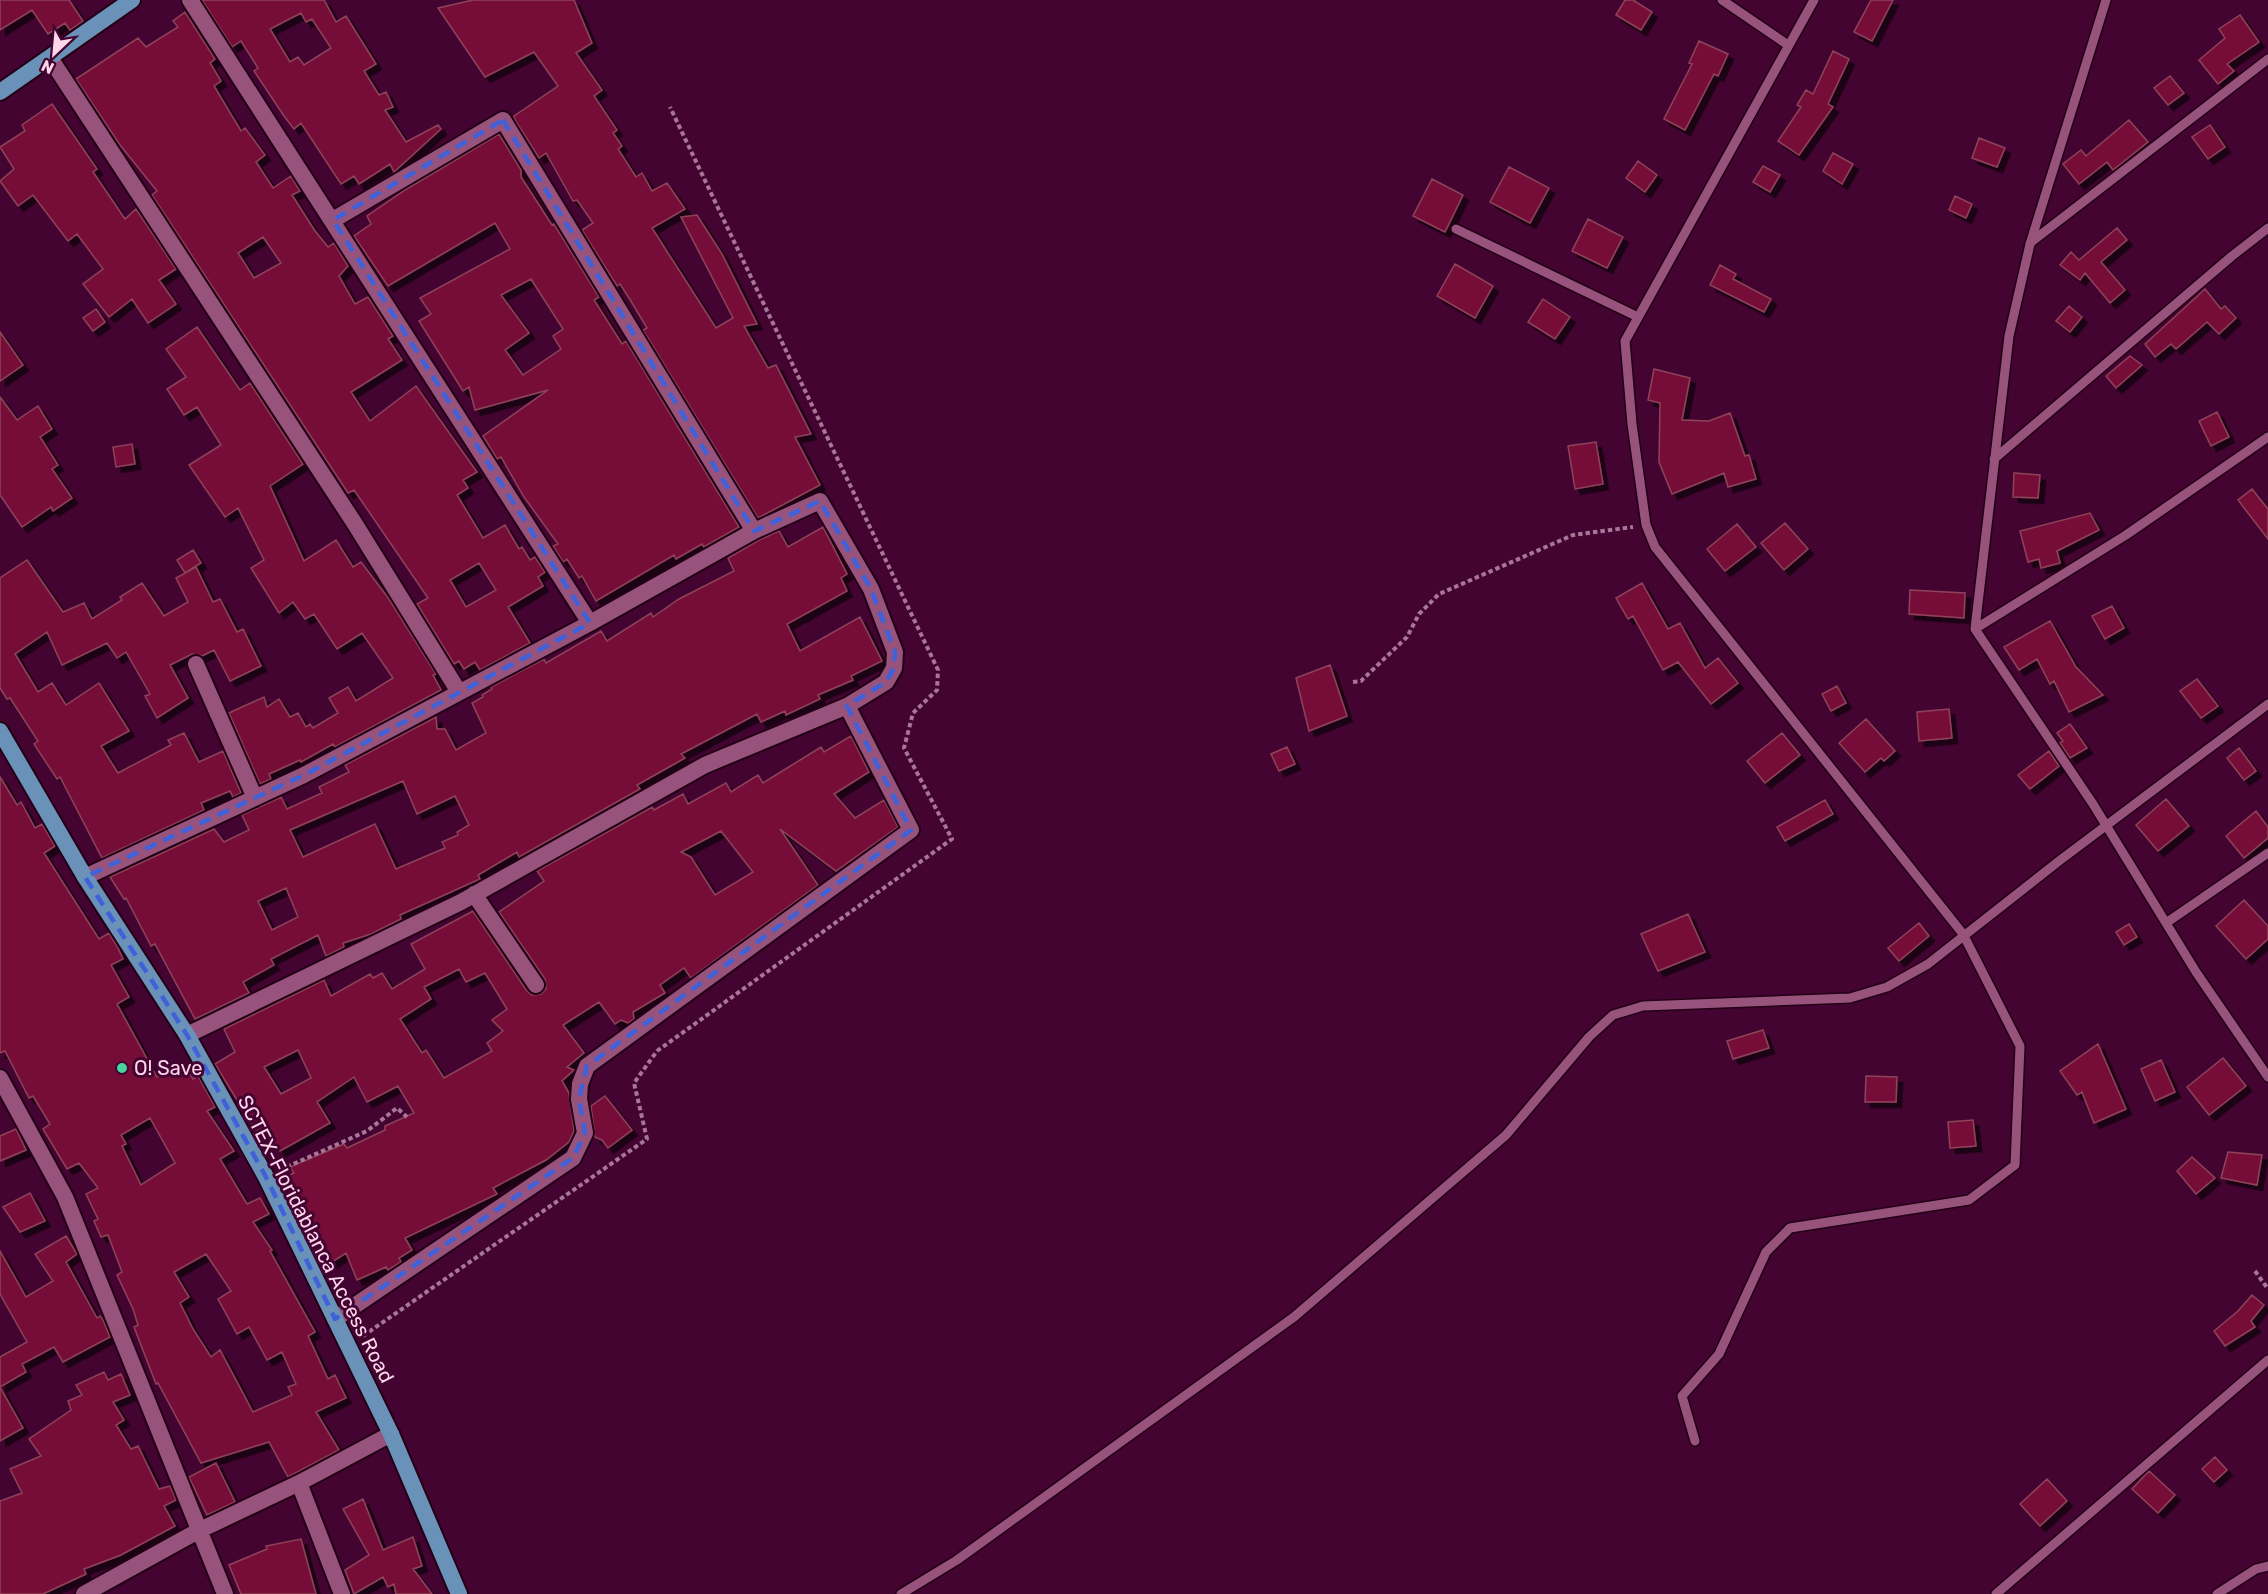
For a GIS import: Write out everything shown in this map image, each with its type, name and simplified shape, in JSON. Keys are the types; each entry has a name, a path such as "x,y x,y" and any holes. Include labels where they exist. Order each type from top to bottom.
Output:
{"main road":[{"path":"0,92 132,0"},
{"name":"SCTEX-Floridablanca Access Road","path":"0,731 85,877 187,1035 266,1177 391,1434 459,1594"}],"street":[{"path":"190,0 590,623"},
{"path":"50,58 355,524 459,692"},
{"path":"333,220 503,120 754,531"},
{"path":"85,877 304,775 590,623 754,531 819,501 871,589 895,652 894,668 886,682 847,706 705,765 474,894 187,1035"},
{"path":"196,664 255,798"},
{"path":"335,1319 573,1158 585,1133 585,1121 579,1099 580,1084 587,1066 912,830 847,706"},
{"path":"474,894 536,985"},
{"path":"0,1078 65,1197 225,1594"},
{"path":"84,1594 102,1590 198,1531 299,1483 391,1434"},
{"path":"299,1483 342,1594"}],"lane":[{"path":"1722,0 1788,45"},
{"path":"1695,1441 1682,1396 1719,1354 1766,1252 1790,1228 1969,1200 2015,1164 2020,1046 1963,934 1655,547 1646,525 1632,424 1625,341 1814,0"},
{"path":"2106,0 2030,244 2009,336 1975,629 2106,826 2166,923 2268,1077"},
{"path":"2030,244 2268,59"},
{"path":"1994,459 2268,228"},
{"path":"1456,229 1638,317"},
{"path":"1975,629 2126,535 2268,437"},
{"path":"901,1594 957,1560 1294,1317 1506,1135 1589,1037 1612,1015 1643,1006 1850,998 1887,987 1928,964 1963,934 2268,704"},
{"path":"2166,923 2268,853"},
{"path":"1996,1594 2268,1360"},
{"path":"2217,1594 2256,1569 2268,1566"}],"path":[{"path":"348,1347 647,1139 634,1083 657,1051 952,838 904,748 913,713 937,690 938,670 670,107"},
{"path":"1353,682 1360,681 1407,637 1419,614 1439,594 1573,535 1646,525"},
{"path":"266,1177 367,1131 397,1108 407,1117"},
{"path":"2255,1271 2268,1289"}],"highlighted area":[{"path":"503,120 754,531 820,501 871,589 895,652 894,668 886,682 847,706 911,830 587,1066 579,1099 585,1133 573,1158 335,1319 266,1177 187,1035 85,877 304,775 590,623 333,220"}],"building":[{"path":"0,0 69,0 83,21 70,30 65,23 48,34 32,10 0,30"},
{"path":"202,0 324,0 336,22 346,16 376,64 364,71 379,95 386,92 393,107 385,110 406,142 438,125 441,129 394,172 390,164 359,184 354,176 341,184 301,123 294,129 284,116 254,71 258,68 241,41 232,47","holes":["301,13 306,22 312,19 331,48 304,65 298,57 290,62 270,29"]},
{"path":"473,0 574,0 592,43 576,53 602,90 594,96 617,130 613,133 622,146 618,149 636,177 642,173 652,191 667,183 685,209 652,228 716,328 733,318 681,217 697,215 722,254 757,324 744,326 768,368 776,365 811,434 795,437 820,485 758,518 643,330 647,328 629,298 620,284 617,286 582,230 593,223 577,200 573,201 546,153 539,158 515,120 514,116 558,86 534,52 485,77 438,8"},
{"path":"1625,0 1633,0 1652,12 1641,30 1616,15"},
{"path":"1871,0 1893,0 1872,41 1854,32"},
{"path":"185,12 215,59 210,63 221,81 214,86 241,131 245,128 265,155 256,162 273,188 291,176 300,191 292,195 315,231 328,247 334,243 348,266 339,276 355,304 368,297 393,336 388,339 402,360 351,392 370,421 416,386 477,472 463,480 468,488 457,495 483,538 505,525 519,549 522,547 530,560 535,557 545,572 538,577 543,586 508,607 530,643 480,670 475,662 464,669 459,661 454,664 417,604 428,598 354,490 348,493 152,195 157,191 120,145 76,79 138,38 146,47 178,27 173,21","holes":["263,237 281,263 254,278 238,253","479,563 496,590 466,607 450,580"]},
{"path":"2240,15 2259,42 2227,64 2234,71 2218,84 2199,60 2225,38 2219,29"},
{"path":"1699,41 1728,54 1718,76 1714,74 1685,130 1664,119 1692,64 1689,63"},
{"path":"1833,51 1849,59 1828,104 1833,107 1799,155 1778,141 1801,107 1797,105 1806,90 1813,94"},
{"path":"2170,76 2184,93 2168,105 2154,88"},
{"path":"52,104 97,169 93,172 125,219 136,209 176,269 159,280 176,304 148,323 132,299 109,317 83,284 103,269 77,234 68,241 33,195 18,206 0,181 14,169 0,147 25,131 22,125"},
{"path":"2129,120 2148,142 2113,170 2107,162 2079,184 2063,164 2081,150 2086,156"},
{"path":"2210,125 2225,147 2208,159 2192,137"},
{"path":"499,134 521,170 521,177 552,225 554,224 599,297 594,300 622,344 626,341 739,527 704,547 702,544 676,559 674,555 596,601 582,576 579,578 567,559 563,562 553,546 558,544 524,497 501,457 497,459 483,436 548,390 475,410 469,387 463,391 419,321 431,314 420,298 510,249 495,223 388,286 354,236 371,224 367,216 405,190","holes":["531,279 563,329 553,336 561,349 523,375 505,350 529,333 501,295"]},
{"path":"1979,138 2005,148 1997,167 1972,158"},
{"path":"1833,153 1853,164 1842,184 1823,171"},
{"path":"1638,161 1657,175 1645,192 1626,178"},
{"path":"1763,166 1780,175 1770,192 1753,182"},
{"path":"1509,167 1549,188 1530,223 1490,202"},
{"path":"1432,179 1463,195 1445,232 1413,216"},
{"path":"1955,196 1972,204 1966,218 1949,210"},
{"path":"1588,219 1623,237 1607,268 1572,251"},
{"path":"2117,228 2127,240 2101,262 2125,290 2110,303 2085,273 2080,280 2060,265 2071,252 2079,260"},
{"path":"1455,264 1493,286 1475,318 1437,296"},
{"path":"1720,265 1736,274 1733,279 1771,299 1764,312 1710,285"},
{"path":"2205,289 2221,309 2225,306 2236,318 2219,334 2207,322 2176,349 2171,344 2155,357 2145,344"},
{"path":"1543,299 1570,317 1555,339 1528,322"},
{"path":"2069,306 2082,317 2070,332 2056,321"},
{"path":"96,309 105,322 93,331 83,318"},
{"path":"197,327 240,390 250,383 303,464 270,486 304,561 336,540 353,567 361,562 389,599 436,674 433,675 441,690 335,747 333,744 301,762 300,760 269,774 271,779 260,784 229,713 264,697 267,707 279,699 290,717 298,713 306,727 310,724 313,728 338,713 329,698 348,687 356,701 393,678 362,633 337,649 314,614 305,619 293,602 279,613 251,568 264,560 238,508 225,517 189,465 221,445 197,407 184,415 167,389 186,377 166,349"},
{"path":"0,332 23,365 0,381"},
{"path":"2130,356 2142,365 2116,388 2106,376"},
{"path":"1654,369 1690,378 1682,420 1709,421 1730,413 1745,456 1749,455 1756,479 1728,487 1724,473 1672,494 1659,462 1660,403 1648,400"},
{"path":"0,397 17,420 38,406 52,429 40,437 58,465 52,469 72,498 53,511 51,507 22,527 0,495"},
{"path":"2217,412 2229,437 2211,446 2199,421"},
{"path":"1596,442 1603,484 1575,489 1568,446"},
{"path":"132,444 135,464 116,467 113,447"},
{"path":"2014,473 2040,475 2038,498 2013,497"},
{"path":"2252,489 2268,509 2268,539 2238,500"},
{"path":"2090,513 2099,530 2057,551 2060,563 2041,568 2039,559 2028,562 2020,531"},
{"path":"1785,523 1808,549 1784,570 1761,543"},
{"path":"1737,524 1756,547 1725,571 1707,549"},
{"path":"823,527 847,574 841,578 847,591 787,624 800,651 860,617 882,661 851,676 853,680 818,695 820,699 786,715 785,711 761,722 757,714 681,754 685,758 637,785 640,789 519,857 517,852 478,875 480,879 400,915 401,919 371,934 343,943 344,947 326,956 318,935 271,959 274,965 243,982 249,993 195,1019 155,944 151,946 126,898 124,899 110,877 214,829 224,842 249,830 242,815 281,797 287,809 322,793 319,787 349,772 345,765 436,717 437,729 445,729 456,750 486,733 472,703 483,697 482,695 492,689 491,687 544,659 546,663 601,631 607,641 651,613 653,617 679,599 734,571 728,558 759,540 779,531 788,547","holes":["403,781 417,814 455,796 469,825 457,832 458,835 442,842 445,848 396,869 375,824 303,857 290,830","286,888 298,917 272,930 258,901"]},
{"path":"193,550 201,563 185,573 177,560"},
{"path":"27,560 63,612 84,603 92,619 122,600 120,597 142,583 164,616 188,602 176,578 196,567 213,602 220,599 237,632 243,629 261,666 230,681 214,650 202,656 192,654 170,665 188,698 157,718 145,696 150,694 126,652 117,658 107,643 62,665 47,632 15,654 38,692 52,683 66,705 99,683 129,731 101,746 118,773 171,745 168,740 184,733 199,762 223,751 241,793 233,797 230,791 201,803 204,810 102,858 60,777 57,779 34,744 38,741 10,698 7,699 0,688 0,578"},
{"path":"1642,583 1668,629 1680,623 1705,668 1718,658 1738,683 1711,704 1678,662 1663,670 1633,616 1628,619 1616,598"},
{"path":"1910,590 1965,593 1964,618 1909,614"},
{"path":"2112,606 2124,628 2105,639 2092,616"},
{"path":"2050,621 2076,667 2103,695 2069,712 2054,681 2050,684 2037,659 2019,670 2004,647"},
{"path":"1330,665 1347,716 1309,731 1296,678"},
{"path":"2197,679 2218,706 2201,718 2180,691"},
{"path":"1837,686 1846,703 1831,711 1822,694"},
{"path":"1949,709 1952,738 1919,741 1917,712"},
{"path":"1866,719 1895,751 1884,761 1881,758 1865,772 1839,743"},
{"path":"2070,724 2087,748 2070,758 2060,743 2063,741 2057,733"},
{"path":"1782,733 1800,755 1765,783 1747,761"},
{"path":"851,736 869,772 834,794 855,818 884,800 898,827 836,871 780,829 818,885 691,978 684,968 660,985 665,993 633,1012 634,1019 628,1023 621,1020 615,1024 599,1002 563,1025 584,1053 567,1067 574,1070 562,1081 569,1093 574,1131 569,1142 546,1160 493,1188 497,1194 405,1238 412,1250 399,1258 401,1262 388,1270 386,1267 357,1280 346,1253 329,1264 306,1228 311,1226 285,1177 294,1173 290,1167 344,1144 347,1148 385,1130 385,1126 414,1113 398,1086 367,1102 354,1077 317,1102 330,1123 280,1151 264,1126 256,1131 215,1064 235,1052 224,1029 324,980 331,996 370,974 373,978 382,973 392,989 425,969 411,944 473,911 527,991 532,995 541,994 546,989 545,979 499,912 544,881 537,871 652,807 654,810 683,794 688,804 726,783 731,792 758,775 763,783 821,747 824,752","holes":["721,831 753,872 715,895 691,857 681,852","459,969 466,982 485,973 507,1009 492,1020 503,1031 487,1043 492,1051 444,1078 426,1050 422,1053 400,1019 431,999 424,987","298,1050 311,1078 281,1094 264,1067"]},
{"path":"1287,747 1295,764 1279,771 1271,754"},
{"path":"2239,748 2256,771 2244,780 2227,758"},
{"path":"2049,751 2059,766 2030,789 2018,775"},
{"path":"0,777 17,805 21,802 35,828 42,824 55,846 44,853 99,939 109,933 117,946 123,959 111,965 129,997 117,1004 157,1077 183,1063 193,1079 198,1076 215,1107 207,1111 234,1151 220,1159 247,1204 260,1198 269,1214 253,1222 272,1250 270,1251 315,1332 308,1336 328,1379 335,1375 346,1398 316,1412 339,1450 288,1477 269,1442 201,1463 158,1383 156,1384 134,1327 138,1325 133,1309 117,1275 122,1272 108,1235 101,1237 94,1221 98,1219 86,1194 98,1188 79,1163 67,1169 43,1129 50,1124 33,1096 29,1098 5,1051 0,1053","holes":["150,1118 175,1163 141,1185 122,1146 126,1144 121,1135","206,1254 231,1291 218,1299 237,1334 249,1327 267,1360 282,1352 296,1384 288,1387 292,1395 253,1412 220,1350 211,1357 193,1329 180,1303 189,1297 174,1272"]},
{"path":"2166,799 2189,826 2158,851 2136,825"},
{"path":"1825,800 1833,814 1785,841 1777,827"},
{"path":"2256,811 2268,827 2268,838 2244,858 2226,836"},
{"path":"2244,900 2268,926 2268,939 2246,959 2216,926"},
{"path":"1688,914 1705,952 1658,971 1641,934"},
{"path":"1919,923 1929,936 1899,961 1888,948"},
{"path":"2129,924 2137,937 2124,945 2116,932"},
{"path":"1763,1030 1769,1048 1733,1059 1727,1041"},
{"path":"2098,1044 2126,1109 2094,1123 2082,1092 2077,1095 2060,1071"},
{"path":"2223,1058 2246,1086 2209,1115 2187,1087"},
{"path":"2161,1060 2175,1092 2155,1101 2141,1069"},
{"path":"1866,1076 1897,1077 1896,1102 1865,1102"},
{"path":"605,1096 632,1130 608,1148 602,1140 595,1137 591,1106"},
{"path":"1973,1120 1976,1146 1950,1148 1948,1122"},
{"path":"16,1129 26,1150 0,1161 0,1136"},
{"path":"2228,1152 2262,1155 2257,1185 2221,1178"},
{"path":"2192,1157 2215,1178 2196,1194 2177,1171"},
{"path":"30,1193 45,1221 20,1232 3,1207"},
{"path":"66,1236 77,1254 66,1262 97,1318 100,1316 103,1320 110,1337 63,1362 54,1347 22,1364 26,1372 0,1387 0,1357 27,1342 0,1294 0,1251 26,1297 53,1281 35,1254"},
{"path":"2252,1295 2264,1305 2251,1321 2255,1327 2225,1346 2214,1331 2238,1311"},
{"path":"104,1372 108,1380 121,1374 130,1395 113,1402 124,1420 116,1425 131,1449 138,1446 159,1489 170,1486 176,1500 164,1506 175,1526 121,1555 84,1569 86,1574 43,1594 0,1594 0,1501 22,1493 10,1469 41,1456 29,1439 71,1410 68,1401 82,1395 76,1385"},
{"path":"0,1387 23,1428 0,1441"},
{"path":"2215,1457 2227,1470 2214,1482 2202,1469"},
{"path":"216,1463 235,1502 207,1515 189,1477"},
{"path":"2149,1471 2175,1495 2158,1513 2132,1489"},
{"path":"2047,1479 2067,1501 2040,1526 2020,1504"},
{"path":"363,1499 383,1550 413,1537 422,1566 413,1569 432,1594 396,1594 394,1584 388,1587 383,1577 354,1594 345,1570 369,1555 343,1509"},
{"path":"301,1539 316,1594 241,1594 229,1565 267,1549 266,1546"}],"place":[{"name":"O! Save","path":"122,1068"}]}
